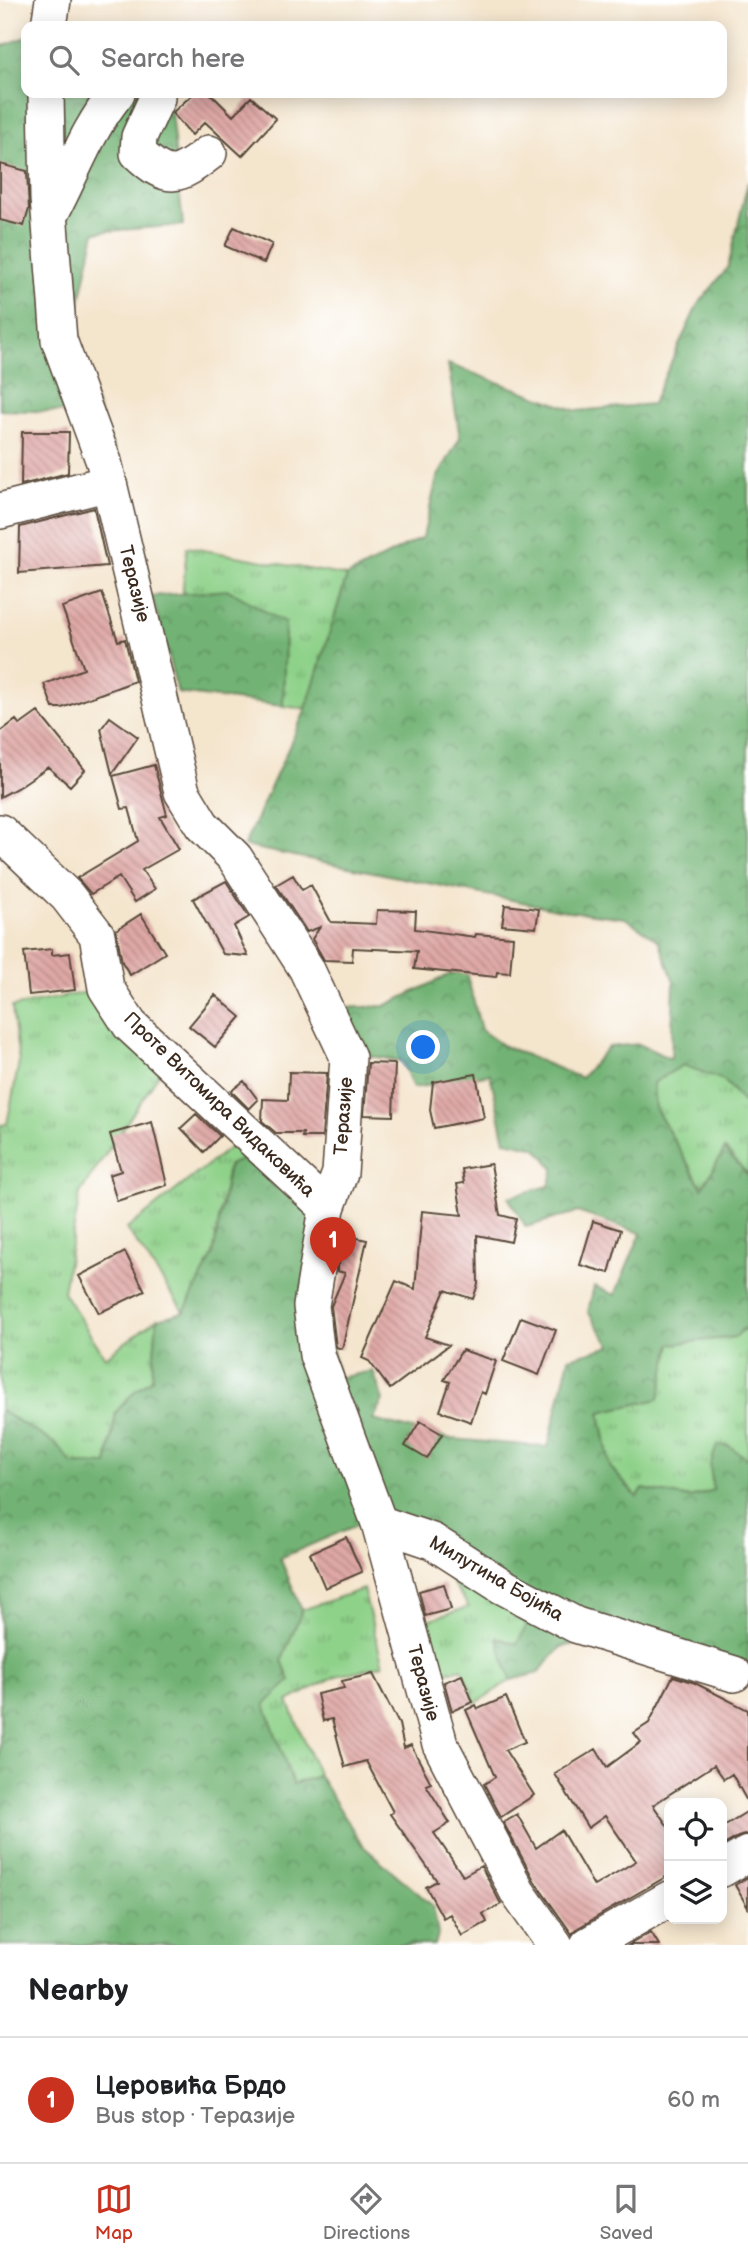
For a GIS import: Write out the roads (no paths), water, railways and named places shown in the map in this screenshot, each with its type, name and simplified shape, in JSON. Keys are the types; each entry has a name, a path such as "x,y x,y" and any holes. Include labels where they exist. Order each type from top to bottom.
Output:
{"street":[{"path":"50,21 53,0"},
{"name":"Теразије","path":"46,98 49,216 59,340 104,462 182,792 202,825 235,858 306,968 348,1057 340,1172 327,1208 310,1306 317,1355 379,1523 440,1744 517,1893 555,1945"},
{"path":"49,216 70,177 83,142 100,113 113,98"},
{"path":"157,98 139,137 138,153 154,168 171,173 185,171 209,153"},
{"path":"0,511 109,484"},
{"name":"Проте Витомира Видаковића","path":"0,832 67,897 97,935 106,989 130,1025 327,1208"},
{"name":"Милутина Бојића","path":"379,1523 432,1541 502,1586 576,1625 734,1674"},
{"path":"727,1866 748,1854"},
{"path":"588,1945 664,1902"}],"place":[{"name":"Церовића Брдо","path":"333,1275"}]}
